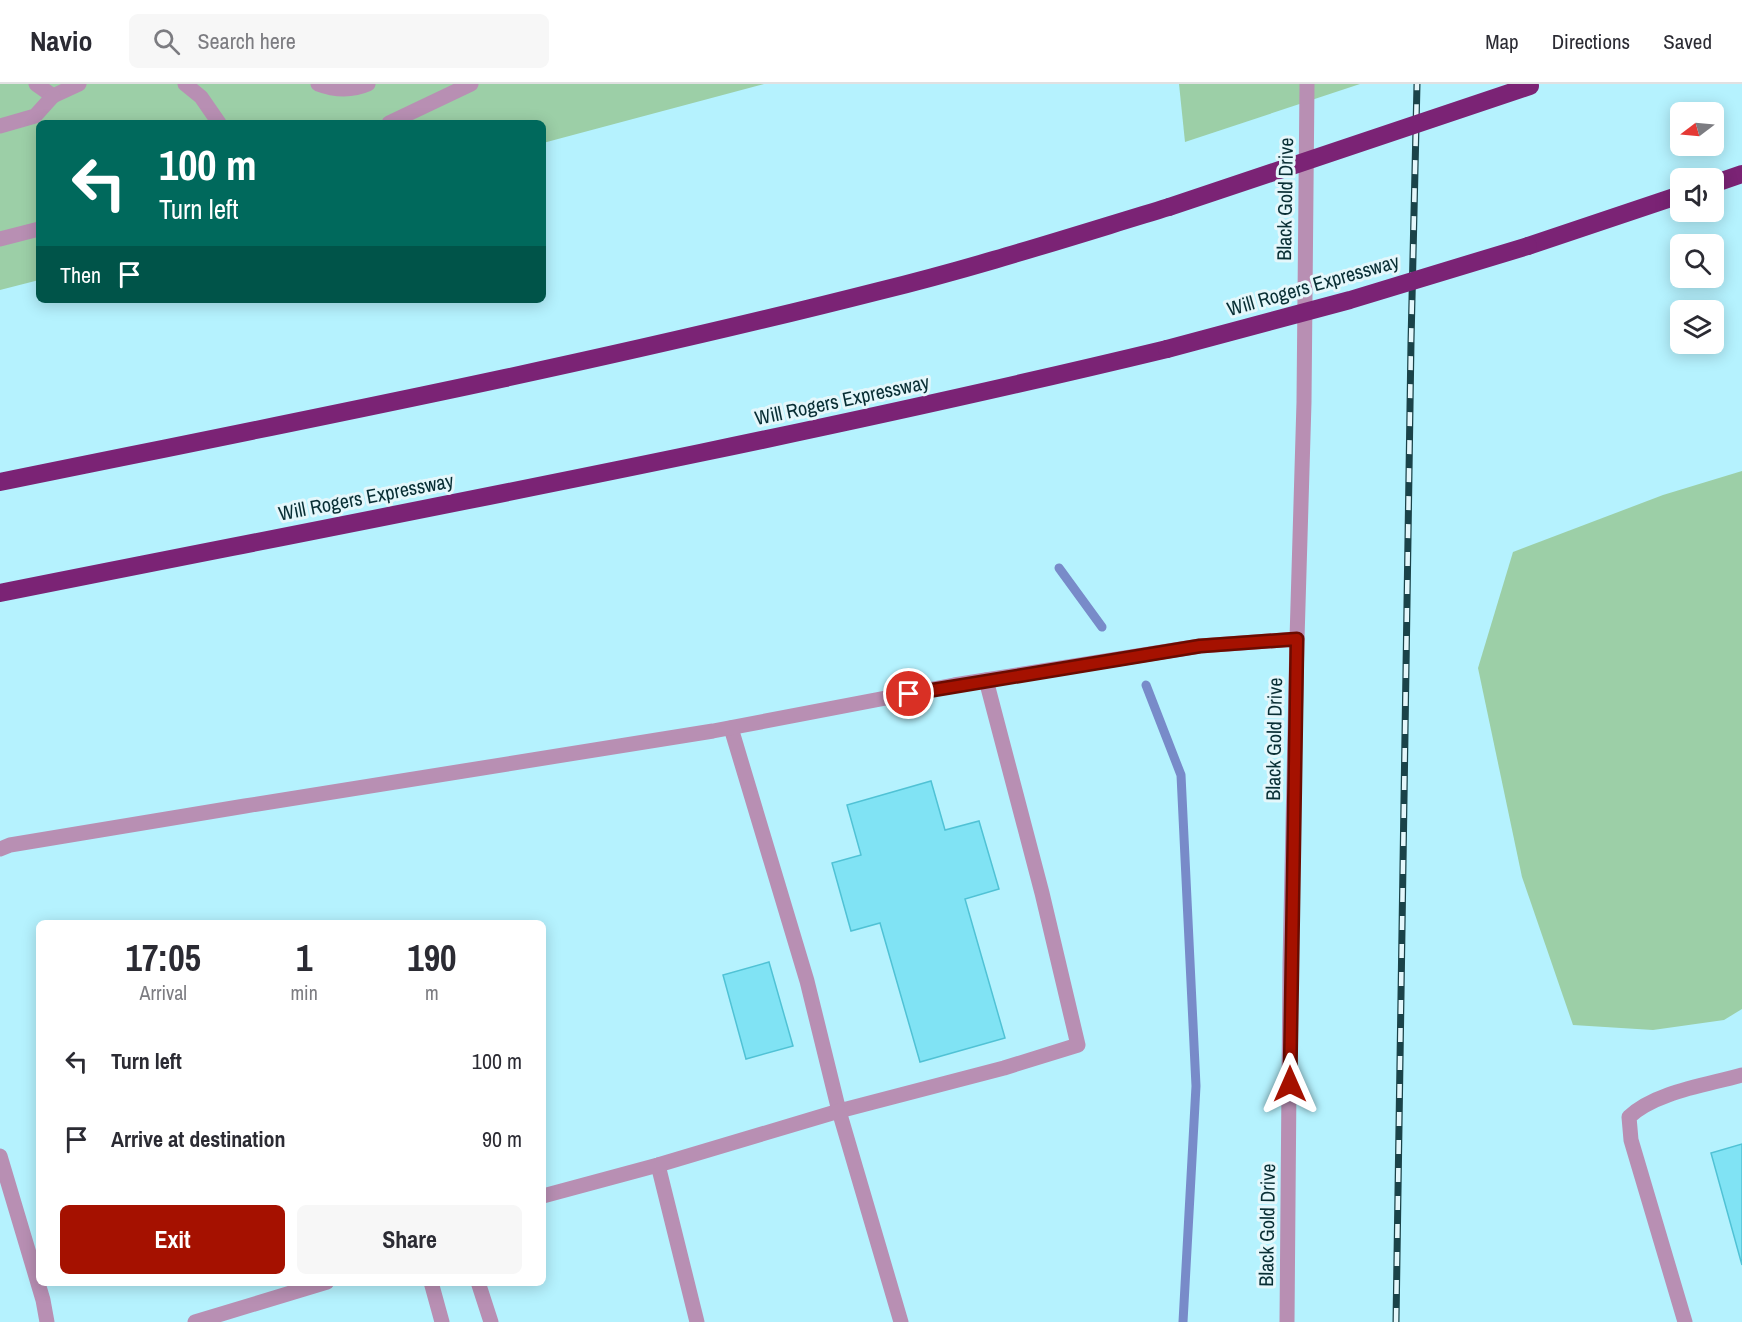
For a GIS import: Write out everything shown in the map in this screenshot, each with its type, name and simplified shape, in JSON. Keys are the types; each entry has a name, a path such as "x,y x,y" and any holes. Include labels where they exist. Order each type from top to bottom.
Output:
{"highway":[{"path":"0,482 482,384 882,291 1169,207 1533,85"},
{"path":"1724,180 1742,174"},
{"name":"Will Rogers Expressway","path":"0,593 680,458 1012,386 1167,349 1350,300 1528,246 1670,198"}],"street":[{"path":"36,84 53,96"},
{"path":"0,126 36,116 53,96 80,84"},
{"path":"185,84 201,97 217,120"},
{"path":"318,84 343,90 368,84"},
{"path":"395,120 471,84"},
{"name":"Black Gold Drive","path":"1287,1322 1291,953 1304,402 1307,84"},
{"path":"0,239 36,230"},
{"path":"0,849 10,845 245,806 731,728 986,680 1200,646 1297,639"},
{"path":"546,1195 1078,1045 1042,893 986,680"},
{"path":"731,728 807,981 839,1111 901,1322"},
{"path":"1685,1322 1631,1140 1629,1117 1640,1106 1664,1097 1742,1075"},
{"path":"0,1156 36,1277"},
{"path":"658,1165 697,1322"},
{"path":"39,1286 47,1322"},
{"path":"195,1322 314,1286"},
{"path":"432,1286 442,1322"},
{"path":"479,1286 490,1322"}],"green space":[{"path":"0,84 764,84 546,142 546,120 36,120 36,281 0,290"},
{"path":"1179,84 1360,84 1185,142"},
{"path":"1742,471 1742,1009 1724,1020 1653,1030 1573,1025 1522,877 1478,668 1513,552 1663,495"}],"building":[{"path":"931,781 945,830 979,821 999,889 965,899 1005,1038 920,1062 880,923 851,931 832,863 861,855 847,805"},
{"path":"769,962 793,1046 746,1059 723,975"},
{"path":"1742,1144 1742,1265 1711,1153"}],"waterway":[{"path":"1059,568 1102,627"},
{"path":"1146,685 1181,775 1196,1086 1183,1322"}],"railway":[{"path":"1396,1322 1417,84"}],"route":[{"path":"909,694 1200,646 1297,639 1290,964 1290,1084"}]}
